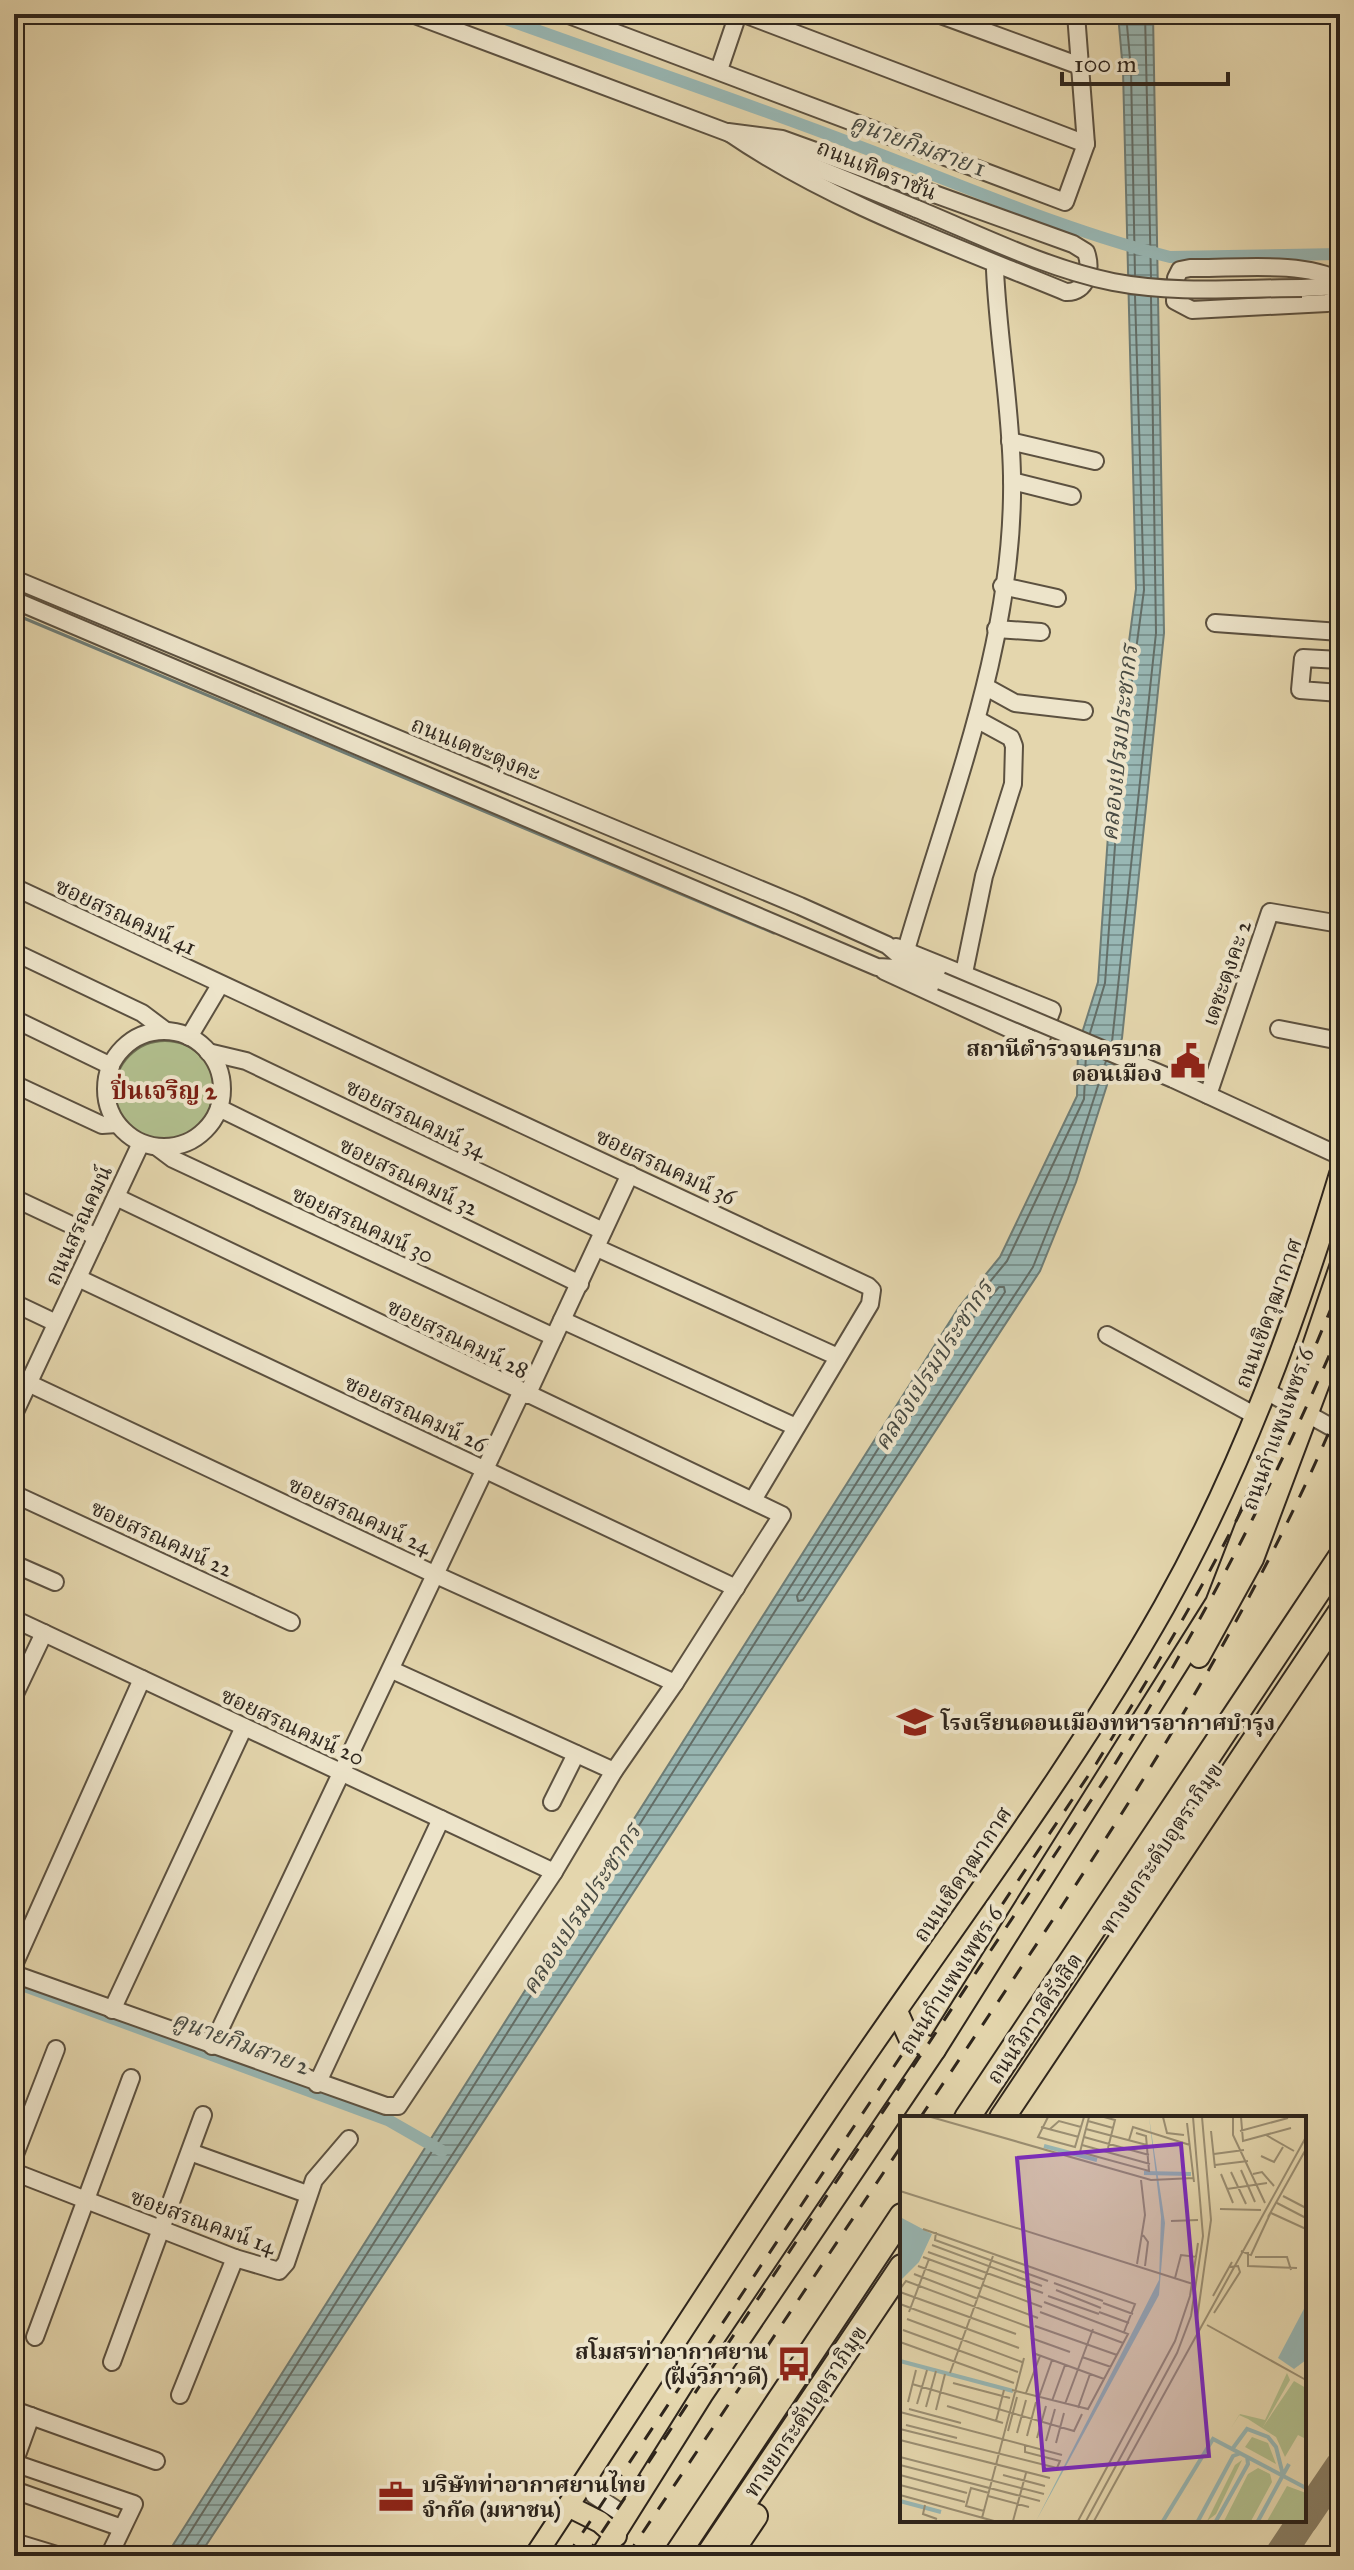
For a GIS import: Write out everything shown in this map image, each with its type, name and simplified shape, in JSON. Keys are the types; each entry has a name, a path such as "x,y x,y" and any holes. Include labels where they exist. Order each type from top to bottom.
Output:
{"highway":[{"name":"ถนนวิภาวดีรังสิต","path":"968,2116 1340,1558"},
{"name":"ทางยกระดับอุตราภิมุข","path":"981,2116 1340,1577"},
{"name":"ทางยกระดับอุตราภิมุข","path":"1003,2116 1340,1613"},
{"name":"ถนนวิภาวดีรังสิต","path":"1021,2116 1340,1640"},
{"path":"676,2556 900,2219"},
{"name":"ทางยกระดับอุตราภิมุข","path":"688,2556 900,2239"},
{"name":"ทางยกระดับอุตราภิมุข","path":"708,2556 900,2270"},
{"path":"728,2556 900,2297"}],"main road":[{"name":"ถนนเชิดวุฒากาศ","path":"535,2556 897,2011 1048,1792 1162,1610 1256,1416 1340,1174"},
{"name":"ถนนกำแพงเพชร 6","path":"904,2116 985,1996 1219,1625 1253,1559 1302,1409 1340,1267"},
{"name":"ถนนกำแพงเพชร 6","path":"612,2546 626,2516 702,2395 935,2050 1216,1603 1340,1327"},
{"path":"897,2011 909,2038 935,2050"},
{"name":"ถนนกำแพงเพชร 6","path":"601,2556 612,2546 900,2122"},
{"path":"568,2506 600,2522 612,2546"}],"street":[{"name":"ถนนเทิดราชัน","path":"412,14 728,132 1039,259 1112,282 1170,290 1302,288 1340,283"},
{"path":"566,14 1065,202 1086,144 1076,14"},
{"path":"719,70 741,14 1086,144"},
{"path":"938,14 1080,66"},
{"path":"728,132 782,139 1073,244 1086,252 1089,271 1083,286 1066,292 820,186 771,162 728,132"},
{"path":"1340,283 1326,273 1294,269 1190,268 1180,270 1176,278 1175,301 1192,310 1327,303 1340,299"},
{"path":"906,950 978,720 1002,586 1012,481 995,270"},
{"path":"1010,441 1095,461"},
{"path":"1012,481 1072,496"},
{"name":"ถนนเดชะตุงคะ","path":"14,579 887,945 915,969 1173,1079 1340,1156"},
{"path":"1002,586 1057,598"},
{"name":"ถนนเดชะตุงคะ","path":"14,600 877,967 915,969"},
{"path":"1215,623 1340,632"},
{"path":"996,629 1041,632"},
{"path":"1340,660 1303,658 1300,690 1340,693"},
{"path":"220,687 227,669"},
{"path":"986,687 1015,703 1084,711"},
{"path":"964,973 984,876 1013,784 1014,746 1011,738 978,720"},
{"name":"ซอยสรณคมน์ 41","path":"14,887 220,985"},
{"name":"เดชะตุงคะ 2","path":"1208,1095 1270,912 1340,924"},
{"path":"877,967 1034,1040 1041,1039 1052,1010 887,945"},
{"path":"14,952 133,1008 166,1031 189,1037 208,1052 221,1079 219,1108 210,1125 195,1138 177,1146 149,1145 117,1124 106,1095 111,1066 133,1040 166,1031"},
{"path":"189,1037 220,985"},
{"name":"ซอยสรณคมน์ 36","path":"220,985 868,1286 872,1298 753,1500"},
{"path":"14,1019 111,1066"},
{"path":"1279,1029 1340,1041"},
{"name":"ซอยสรณคมน์ 34","path":"208,1052 246,1061 603,1231"},
{"path":"14,1084 102,1125 117,1124"},
{"name":"ซอยสรณคมน์ 32","path":"219,1108 580,1284"},
{"name":"ถนนสรณคมน์","path":"15,1410 116,1197 149,1145"},
{"name":"ซอยสรณคมน์ 30","path":"149,1145 554,1337"},
{"path":"212,2046 486,1470 580,1284 630,1174"},
{"name":"ซอยสรณคมน์ 28","path":"116,1197 782,1515 736,1588"},
{"path":"14,1198 97,1237"},
{"path":"597,1248 838,1357"},
{"name":"ซอยสรณคมน์ 26","path":"78,1278 736,1588"},
{"path":"14,1303 56,1323"},
{"path":"562,1320 796,1427"},
{"path":"1107,1335 1256,1416"},
{"name":"ซอยสรณคมน์ 24","path":"28,1383 436,1575 675,1683"},
{"name":"ถนนกำแพงเพชร 6","path":"1266,1391 1302,1409"},
{"path":"1302,1409 1340,1432"},
{"name":"ซอยสรณคมน์ 22","path":"14,1494 291,1622"},
{"path":"14,1564 55,1582"},
{"path":"14,1974 317,2084 386,2106 398,2106 554,1872 614,1771 736,1588"},
{"name":"ซอยสรณคมน์ 20","path":"14,1619 554,1872"},
{"path":"17,1684 44,1633"},
{"path":"392,1670 614,1771"},
{"path":"14,1965 142,1679"},
{"path":"112,2010 244,1727"},
{"path":"552,1802 576,1754"},
{"path":"317,2084 441,1819"},
{"path":"14,2157 56,2049"},
{"path":"35,2337 131,2078"},
{"path":"112,2362 203,2115"},
{"name":"ซอยสรณคมน์ 14","path":"14,2172 273,2272 284,2268 307,2194 323,2166 349,2139"},
{"path":"190,2152 307,2194"},
{"path":"180,2395 235,2258"},
{"path":"14,2410 156,2461"},
{"path":"31,2416 14,2463 134,2504 109,2556"},
{"path":"588,2477 594,2495 626,2516"},
{"path":"14,2490 122,2528"},
{"path":"14,2542 60,2556"}],"green space":[{"path":"165,1041 193,1049 207,1063 215,1091 207,1119 193,1133 165,1141 137,1133 123,1119 115,1091 123,1063 137,1049"}],"water":[{"name":"คลองเปรมประชากร","path":"1118,14 1153,14 1164,633 1122,1038 1076,1182 1040,1271 199,2556 166,2556 959,1307 1000,1257 1077,1096 1078,1046 1098,982 1113,762 1136,589 1123,71"}],"waterway":[{"name":"คูนายกิมสาย 1","path":"492,14 811,128 1051,220 1130,246 1170,257 1340,254"},
{"path":"14,614 774,933"},
{"name":"คูนายกิมสาย 2","path":"14,1982 388,2120 442,2151"}],"taxiway":[{"path":"1306,2516 1340,2466"},
{"path":"1279,2556 1302,2522"}],"railway":[{"path":"567,2556 1117,1731 1232,1528 1274,1442 1340,1287"},
{"path":"586,2556 1110,1772 1234,1555 1289,1444 1340,1330"},
{"path":"921,2116 1092,1860 1201,1683 1298,1501 1340,1406"},
{"path":"627,2556 900,2148"}],"place":[{"name":"สถานีตำรวจนครบาล ดอนเมือง","path":"1188,1061"},
{"name":"โรงเรียนดอนเมืองทหารอากาศบำรุง","path":"915,1722"},
{"name":"สโมสรท่าอากาศยาน (ฝั่งวิภาวดี)","path":"794,2364"},
{"name":"บริษัทท่าอากาศยานไทย จำกัด (มหาชน)","path":"396,2497"}],"district":[{"name":"ปิ่นเจริญ 2","path":"164,1091"}]}
